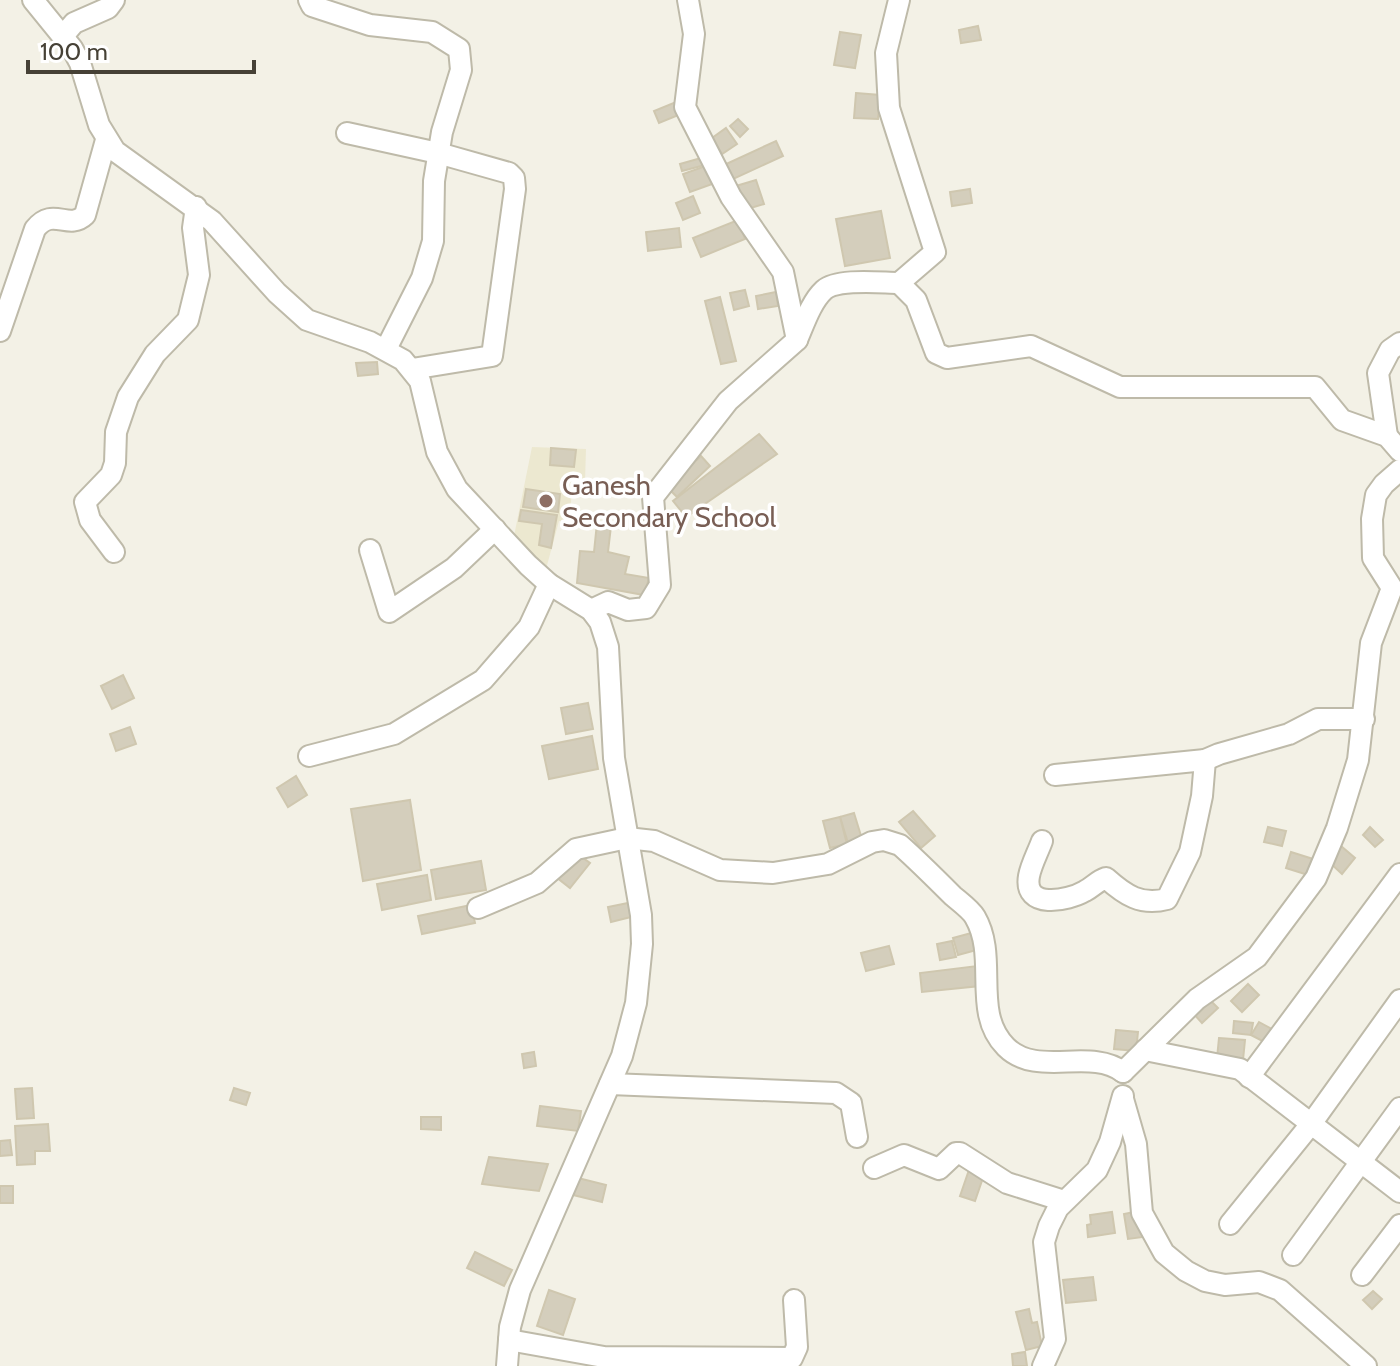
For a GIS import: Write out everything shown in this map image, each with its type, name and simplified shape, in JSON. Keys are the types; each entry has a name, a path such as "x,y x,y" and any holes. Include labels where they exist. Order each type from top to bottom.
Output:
{"street":[{"path":"33,0 63,36 80,63 106,140 125,159 196,207 227,236 277,293 307,320 386,349 412,369 425,395 430,429 447,471 467,501 528,565 549,584 591,610 600,622 608,647 614,758 641,915 641,972 630,1033 513,1308 507,1366"},
{"path":"63,36 74,23 108,8 114,0"},
{"path":"309,0 312,6 370,25 432,32 459,49 461,70 442,132 434,181 433,241 422,278 386,349"},
{"path":"688,0 694,34 685,107 731,197 783,272 797,340"},
{"path":"591,610 608,602 628,610 646,608 660,585 653,497 728,401 797,340 813,305 825,289 837,283 899,283 935,252 889,108 886,53 899,0"},
{"path":"347,133 438,153 509,173 514,178 492,356 412,369"},
{"path":"0,331 35,229 50,217 71,221 85,215 106,140"},
{"path":"114,552 90,520 85,502 111,475 115,463 116,432 128,397 155,354 188,320 199,275 193,228 196,207"},
{"path":"899,283 916,300 936,353 947,358 1031,346 1120,387 1315,387 1342,420 1394,444"},
{"path":"1394,444 1378,373 1390,350 1400,343"},
{"path":"1353,1362 1280,1290 1259,1282 1225,1285 1205,1281 1186,1271 1164,1253 1142,1213 1136,1144 1123,1099 1123,1072 1197,999 1257,957 1316,878 1337,828 1358,760 1371,643 1392,588 1373,558 1370,547 1376,495 1400,470"},
{"path":"370,550 389,612 454,568 495,529"},
{"path":"309,756 394,734 483,680 529,627 549,584"},
{"path":"1055,775 1205,760 1289,734 1318,719 1364,719"},
{"path":"1042,841 1028,878 1031,894 1039,900 1058,901 1086,891 1098,880 1106,878 1126,896 1155,902 1167,899 1190,852 1202,796 1205,760"},
{"path":"478,908 537,883 576,849 627,838 654,841 720,870 773,873 828,864 872,842 884,840 900,845 975,917 987,961 991,1026 1006,1046 1029,1059 1111,1063 1123,1072"},
{"path":"1249,1077 1400,874"},
{"path":"1230,1224 1311,1124 1400,1000"},
{"path":"1145,1050 1240,1069 1400,1192"},
{"path":"610,1084 836,1093 851,1103 857,1137"},
{"path":"1043,1366 1055,1339 1044,1242 1049,1226 1064,1201 1097,1170 1110,1142 1123,1099"},
{"path":"1293,1255 1400,1108"},
{"path":"874,1168 904,1155 939,1169 956,1153 960,1153 1007,1183 1064,1201"},
{"path":"1362,1275 1400,1225"},
{"path":"509,1340 604,1357 792,1358 797,1347 794,1300"}],"shaded area":[{"name":"Ganesh Secondary School","path":"532,447 586,449 585,482 573,481 569,522 559,521 546,569 514,536"}],"building":[{"path":"978,26 981,40 961,43 959,30"},
{"path":"840,32 861,35 855,68 834,65"},
{"path":"856,93 880,95 878,119 854,118"},
{"path":"676,102 681,114 659,123 654,111"},
{"path":"738,119 748,129 740,137 730,126"},
{"path":"726,128 737,144 722,154 712,138"},
{"path":"776,141 783,156 731,180 724,165"},
{"path":"708,156 709,164 682,171 680,164"},
{"path":"711,164 718,182 690,192 683,174"},
{"path":"756,180 764,204 744,210 736,186"},
{"path":"970,189 972,203 952,206 950,192"},
{"path":"693,196 700,213 683,220 676,203"},
{"path":"881,211 890,258 845,266 836,219"},
{"path":"738,220 745,239 701,257 693,238"},
{"path":"679,228 681,247 648,251 646,232"},
{"path":"745,290 749,306 734,310 730,293"},
{"path":"776,292 778,306 758,309 756,296"},
{"path":"720,297 736,361 721,364 705,301"},
{"path":"377,362 378,374 358,376 356,363"},
{"path":"759,434 777,454 686,517 673,501"},
{"path":"551,448 576,450 574,467 550,465"},
{"path":"701,456 710,466 677,497 667,487"},
{"path":"526,489 560,494 558,512 523,507"},
{"path":"521,510 557,515 551,548 539,545 542,524 519,521"},
{"path":"597,523 611,526 608,552 629,557 625,574 649,578 644,595 577,583 580,551 594,552"},
{"path":"123,675 134,698 112,709 101,686"},
{"path":"588,703 593,729 566,734 561,708"},
{"path":"130,727 136,744 116,751 110,734"},
{"path":"592,736 598,769 549,779 542,746"},
{"path":"296,776 307,795 288,807 277,788"},
{"path":"410,800 421,870 363,881 351,809"},
{"path":"913,811 935,836 921,848 899,822"},
{"path":"854,813 862,839 848,843 840,817"},
{"path":"840,817 847,844 830,848 823,821"},
{"path":"1268,827 1286,831 1282,846 1264,842"},
{"path":"1370,827 1383,840 1375,847 1363,835"},
{"path":"1341,846 1355,858 1342,874 1328,861"},
{"path":"575,852 590,863 570,888 556,877"},
{"path":"1291,852 1313,859 1308,875 1286,868"},
{"path":"481,861 486,890 436,899 431,870"},
{"path":"427,875 431,900 382,910 377,884"},
{"path":"628,903 631,917 611,922 608,907"},
{"path":"471,905 475,923 422,934 418,916"},
{"path":"975,932 980,949 958,955 953,938"},
{"path":"952,941 956,957 940,960 937,944"},
{"path":"889,946 894,964 866,971 861,953"},
{"path":"977,966 980,986 922,992 920,973"},
{"path":"1248,984 1259,995 1242,1012 1231,1001"},
{"path":"1207,997 1218,1008 1202,1023 1192,1012"},
{"path":"1234,1021 1253,1023 1251,1035 1233,1033"},
{"path":"1259,1022 1277,1032 1270,1045 1251,1035"},
{"path":"1116,1030 1138,1032 1136,1051 1114,1049"},
{"path":"1219,1038 1245,1040 1243,1060 1217,1058"},
{"path":"534,1052 536,1066 524,1068 522,1054"},
{"path":"32,1088 34,1118 17,1119 15,1089"},
{"path":"234,1088 250,1093 246,1105 230,1100"},
{"path":"540,1106 581,1111 578,1131 537,1126"},
{"path":"421,1117 441,1117 441,1130 421,1129"},
{"path":"48,1124 50,1151 35,1151 35,1164 17,1165 15,1126"},
{"path":"10,1140 12,1155 0,1156 0,1141"},
{"path":"489,1157 548,1164 539,1191 482,1184"},
{"path":"970,1167 985,1172 975,1201 960,1196"},
{"path":"578,1178 606,1185 602,1202 573,1195"},
{"path":"0,1186 13,1186 13,1203 0,1203"},
{"path":"1139,1211 1143,1237 1128,1239 1124,1214"},
{"path":"1112,1212 1115,1233 1088,1237 1090,1215"},
{"path":"475,1252 512,1270 504,1286 467,1268"},
{"path":"1093,1277 1096,1300 1066,1303 1063,1280"},
{"path":"549,1290 575,1299 563,1335 537,1326"},
{"path":"1373,1291 1382,1299 1372,1309 1363,1300"},
{"path":"1029,1309 1032,1323 1037,1322 1042,1346 1026,1350 1016,1312"},
{"path":"1025,1352 1027,1366 1013,1366 1012,1354"}],"place":[{"name":"Ganesh Secondary School","path":"546,501"}]}
